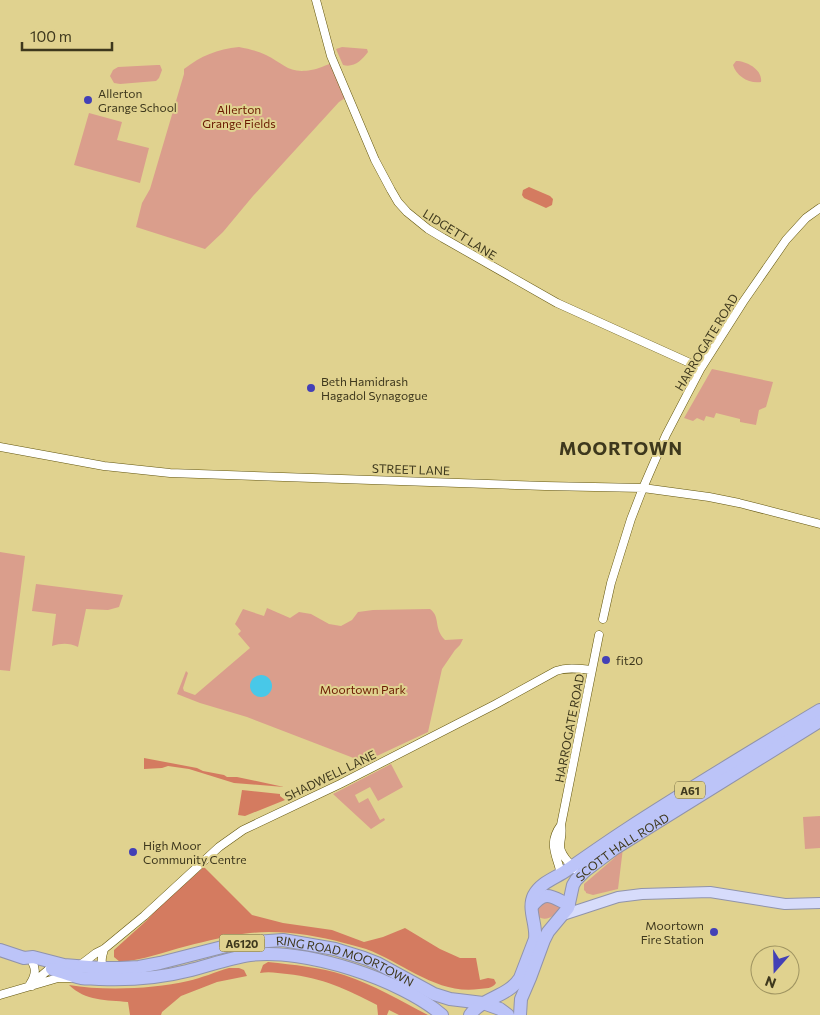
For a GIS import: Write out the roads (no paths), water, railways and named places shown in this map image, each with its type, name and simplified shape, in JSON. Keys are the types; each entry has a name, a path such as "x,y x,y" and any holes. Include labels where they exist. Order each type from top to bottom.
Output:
{"highway":[{"name":"SCOTT HALL ROAD","path":"561,874 627,829 820,710"},
{"name":"SCOTT HALL ROAD","path":"566,910 576,880 614,849 820,721"},
{"name":"A61","path":"532,912 532,901 537,891 561,874"},
{"path":"470,1015 483,1003 506,992 517,982 535,939 532,912 540,897 547,896 566,910"},
{"path":"532,912 541,922 548,922 566,910"},
{"path":"520,1015 521,999 546,936 566,910"},
{"name":"RING ROAD MOORTOWN","path":"0,950 29,961 80,972 101,973 160,963 238,944 283,940 334,949 377,963 442,997 483,1003"},
{"name":"RING ROAD MOORTOWN","path":"101,973 113,979 149,977 188,971 232,958 252,955 270,954 300,957 359,971 420,999 442,1015"},
{"path":"483,1003 500,1009 508,1015"}],"main road":[{"path":"566,910 590,907 618,898 642,894 710,892 785,904 820,903"}],"street":[{"name":"LIDGETT LANE","path":"314,0 331,56 375,160 398,202 407,212 435,234 557,303 701,368"},
{"name":"HARROGATE ROAD","path":"602,619 625,538 643,488 666,435 701,368 743,302 786,240 806,218 820,208"},
{"name":"STREET LANE","path":"0,447 104,466 170,473 643,488 739,503 820,524"},
{"name":"HARROGATE ROAD","path":"576,880 575,871 562,854 560,848 561,825 599,634"},
{"name":"SHADWELL LANE","path":"80,972 96,953 104,949 165,897 219,847 243,830 358,775 556,671 579,668 592,670"},
{"name":"HARROGATE ROAD","path":"561,825 557,831 554,851 561,874"},
{"path":"101,973 104,949"},
{"path":"29,961 35,967 30,987"},
{"path":"30,987 53,966"},
{"path":"0,995 80,972"}],"water":[{"path":"261,675 269,678 272,686 269,694 261,697 253,694 250,686 253,678"}],"place":[{"name":"Allerton Grange School","path":"88,100"},
{"name":"Beth Hamidrash Hagadol Synagogue","path":"311,388"},
{"name":"fit20","path":"606,660"},
{"name":"High Moor Community Centre","path":"133,852"},
{"name":"Moortown Fire Station","path":"714,932"}],"district":[{"name":"MOORTOWN","path":"621,448"}],"park label":[{"name":"Allerton Grange Fields","path":"239,116"},
{"name":"Moortown Park","path":"363,689"}]}
